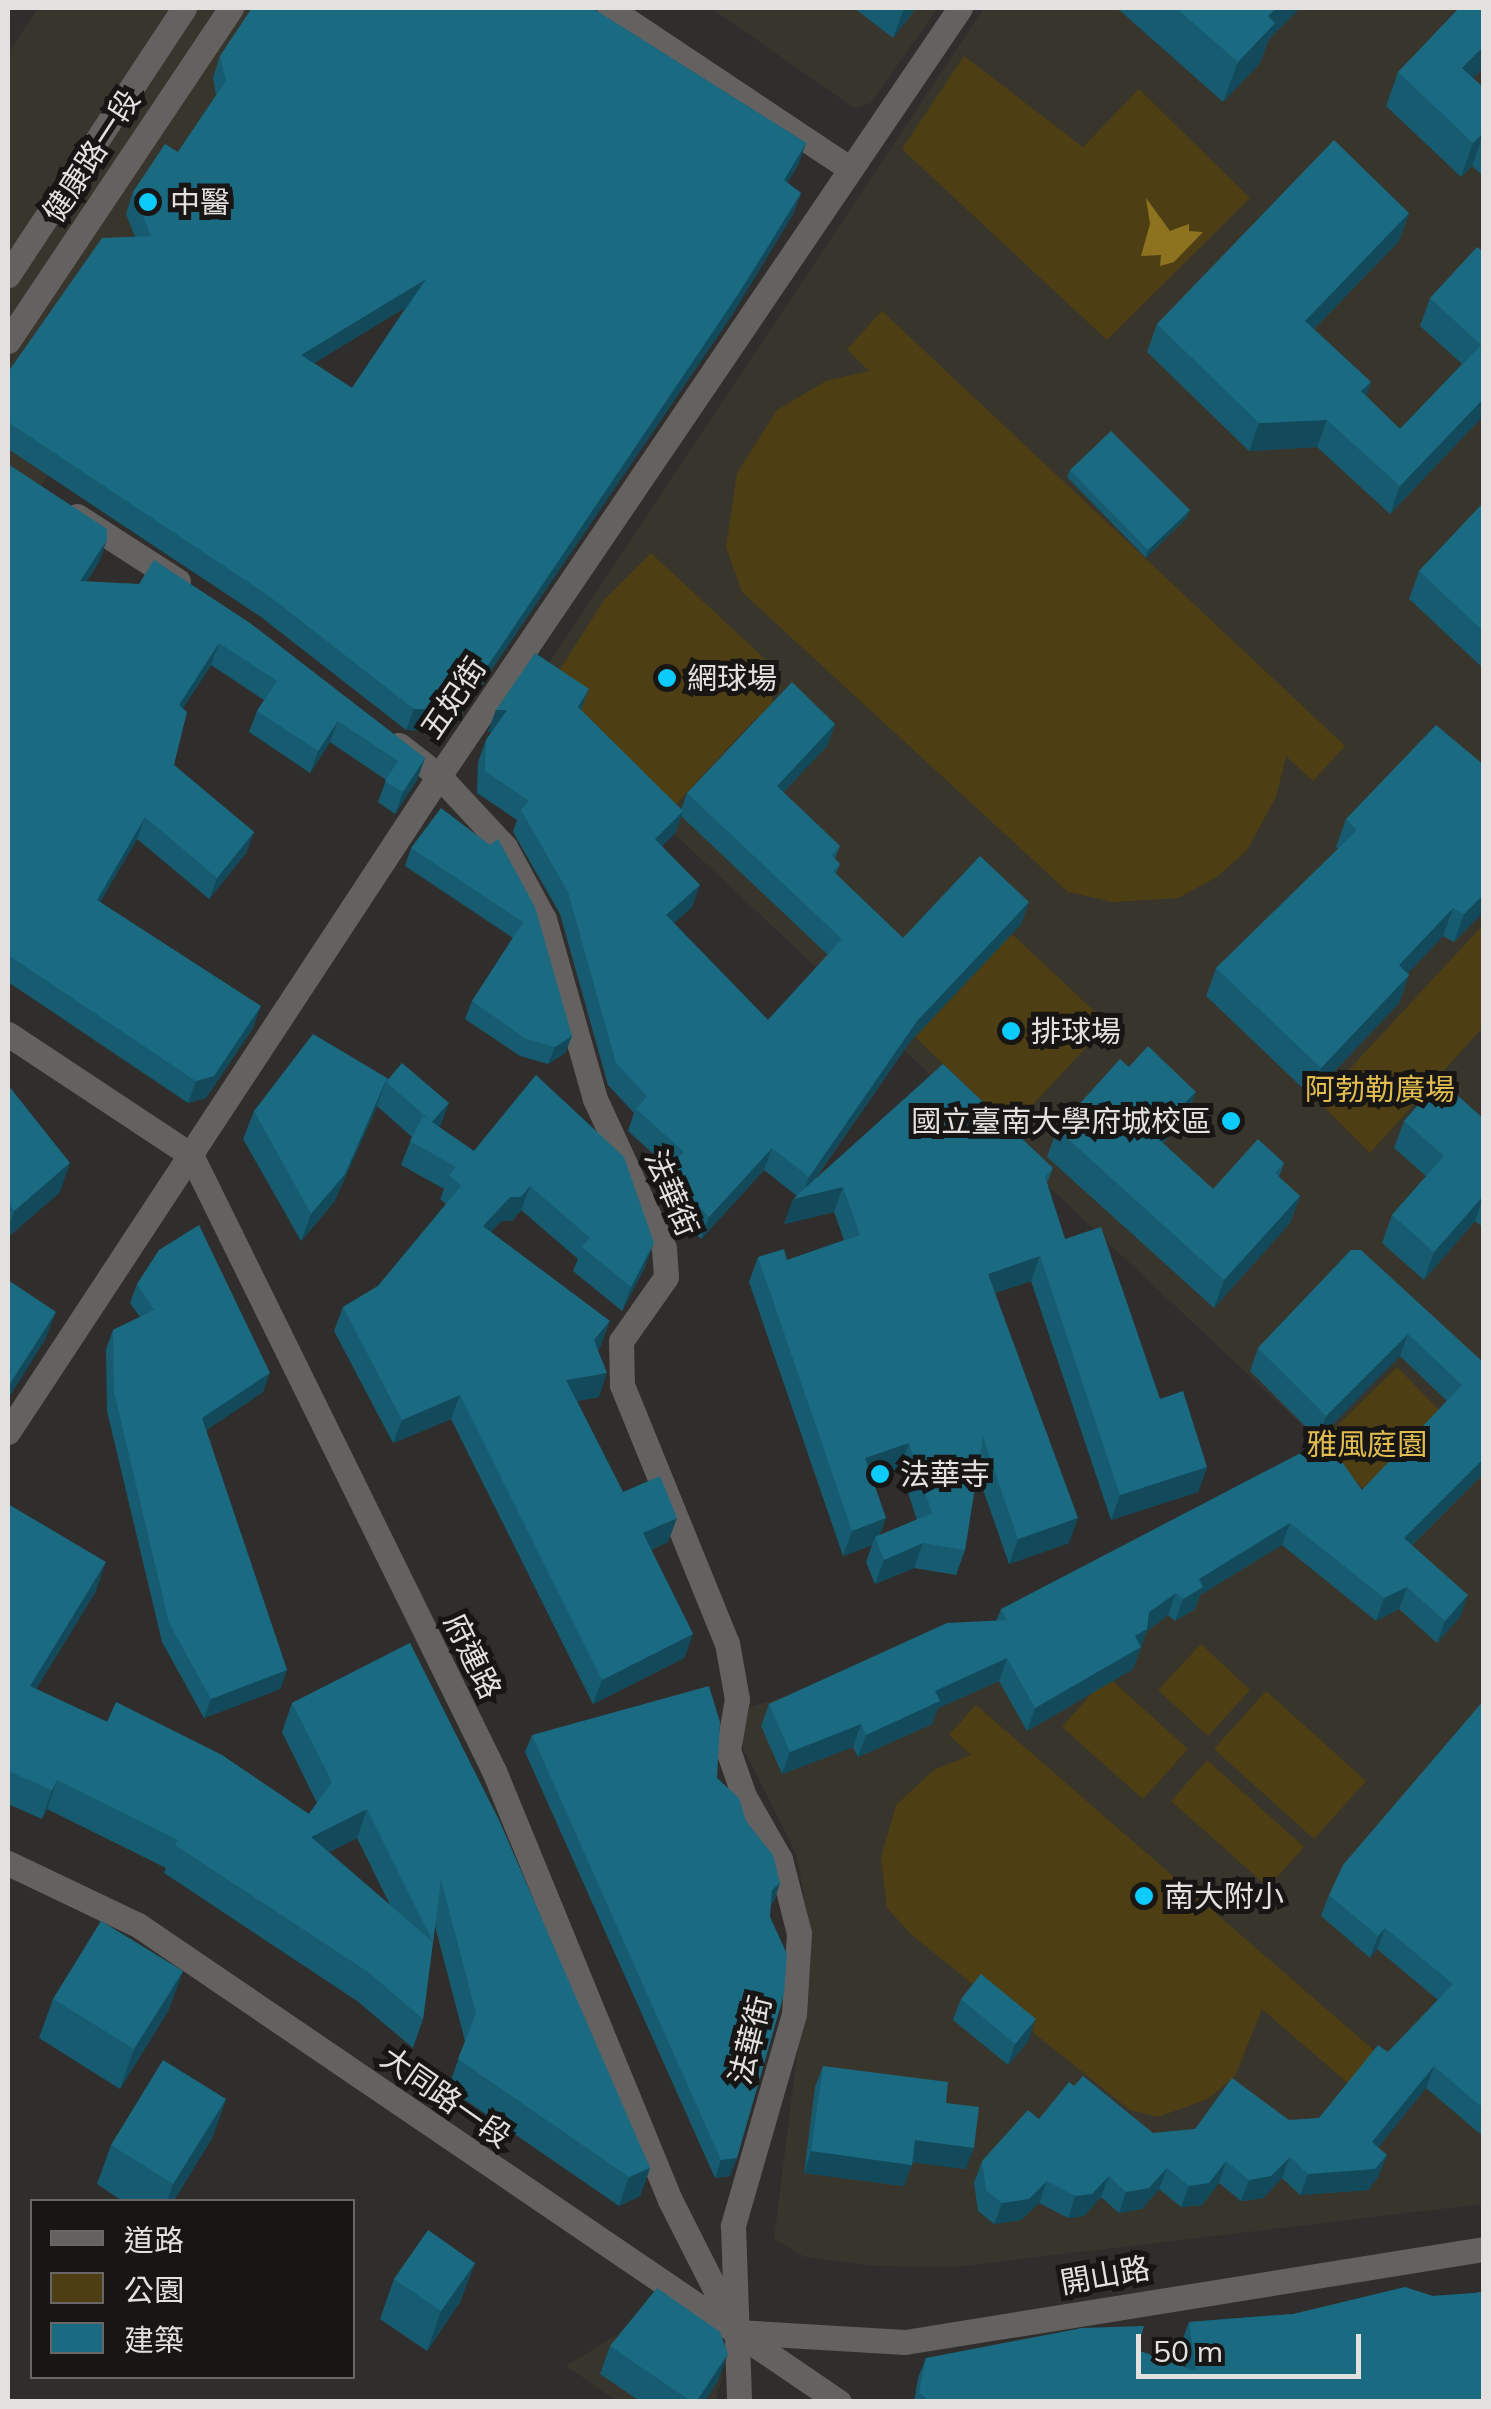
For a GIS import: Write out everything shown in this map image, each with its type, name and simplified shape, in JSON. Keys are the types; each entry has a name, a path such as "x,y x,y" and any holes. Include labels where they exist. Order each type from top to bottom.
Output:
{"street":[{"name":"健康路一段","path":"8,275 184,8"},
{"name":"健康路一段","path":"8,341 231,8"},
{"path":"609,8 850,169"},
{"name":"五妃街","path":"8,1432 439,776 960,8"},
{"path":"58,504 204,599"},
{"name":"法華街","path":"376,728 439,776 506,847 544,919 595,1099 664,1248 666,1277 622,1341 622,1385 727,1643 737,1698 728,1750 744,1796 780,1860 799,1933 794,2014 733,2226 736,2332"},
{"path":"8,1034 191,1154"},
{"name":"府連路","path":"191,1154 494,1771 670,2200 736,2332 739,2402"},
{"name":"大同路一段","path":"8,1863 138,1925 839,2402"},
{"name":"開山路","path":"736,2332 905,2342 1484,2249"}],"shaded area":[{"path":"38,8 358,8 8,536 8,54"},
{"path":"711,8 938,8 871,103 854,108"},
{"name":"國立臺南大學府城校區","path":"984,8 1483,8 1483,2204 954,2267 878,2266 805,2257 774,2239 812,1937 796,1854 740,1742 750,1707 972,1640 1327,1449 629,791 547,666"},
{"path":"1146,198 1170,231 1189,224 1189,231 1203,232 1174,262 1160,266 1161,255 1141,256 1150,224"},
{"path":"650,2314 709,2351 723,2376 715,2401 617,2401 566,2366"}],"green space":[{"path":"964,56 1083,147 1139,89 1250,198 1107,340 902,149"},
{"path":"882,311 1345,746 1313,781 1286,756 1276,797 1247,850 1217,877 1178,898 1113,902 1068,892 742,592 726,547 737,473 777,410 826,381 869,371 847,349"},
{"name":"網球場","path":"651,553 779,672 781,689 771,698 780,708 765,724 757,717 674,806 551,684 604,600"},
{"name":"阿勃勒廣場","path":"1483,925 1483,1027 1370,1153 1319,1102"},
{"name":"排球場","path":"1012,934 1108,1024 1011,1128 915,1037"},
{"name":"雅風庭園","path":"1397,1367 1443,1414 1368,1493 1319,1444"},
{"path":"1201,1644 1250,1690 1208,1736 1158,1690"},
{"path":"1107,1676 1188,1749 1143,1799 1062,1727"},
{"path":"1266,1691 1366,1781 1314,1839 1214,1749"},
{"path":"976,1705 1378,2054 1351,2086 1262,2009 1235,2076 1208,2099 1158,2117 1130,2110 913,1936 887,1908 881,1858 896,1805 934,1770 971,1755 949,1735"},
{"path":"1207,1760 1304,1847 1268,1887 1171,1801"}],"building":[{"path":"252,8 592,8 806,143 784,180 801,193 739,293 458,710 414,709 269,596 8,422 8,372 102,238 151,236 133,192 165,144 178,152 226,81 220,56","holes":["426,279 352,388 301,355"]},
{"path":"1176,8 1276,8 1268,16 1275,23 1238,62"},
{"path":"1459,8 1484,8 1484,46 1462,68 1484,88 1484,132 1473,143 1398,72"},
{"path":"1334,140 1409,213 1305,321 1371,382 1361,391 1400,429 1481,345 1430,298 1477,247 1484,252 1484,398 1400,486 1327,420 1259,423 1157,324"},
{"path":"1111,431 1190,510 1148,550 1070,470"},
{"path":"8,464 107,529 107,540 80,581 139,584 154,560 250,623 425,758 403,792 385,781 398,761 338,721 318,751 257,711 277,681 219,643 179,705 187,712 174,765 254,832 217,878 145,817 97,900 261,1006 214,1076 196,1081 8,955"},
{"path":"1484,502 1484,632 1419,571"},
{"path":"535,653 589,689 578,707 683,811 655,839 700,885 666,915 768,1020 842,939 687,793 792,682 835,724 777,786 840,846 831,855 840,864 833,871 903,938 980,856 1029,902 917,1021 809,1177 772,1148 709,1217 665,1172 684,1152 636,1109 647,1096 616,1063 568,892 521,810 529,801 485,771 486,740 507,710 496,710"},
{"path":"1436,725 1484,765 1484,894 1464,914 1453,908 1399,965 1409,975 1321,1068 1216,968 1357,830 1346,819"},
{"path":"441,808 490,845 498,839 535,907 572,1036 555,1047 526,1039 472,1001 523,922 411,848"},
{"path":"313,1034 387,1078 345,1174 311,1214 254,1111"},
{"path":"1148,1046 1196,1092 1153,1134 1213,1189 1258,1139 1284,1163 1275,1173 1300,1196 1224,1280 1057,1129 1120,1059 1129,1067"},
{"path":"402,1063 449,1103 432,1122 474,1151 536,1075 624,1157 654,1243 631,1287 582,1247 590,1238 530,1186 521,1197 510,1197 483,1226 610,1321 594,1340 607,1373 566,1380 623,1492 660,1476 677,1518 643,1533 693,1634 602,1680 460,1395 402,1420 343,1307 378,1286 461,1186 449,1175 456,1167 410,1141 423,1116 430,1120 386,1082"},
{"path":"943,1064 1053,1168 1045,1177 1065,1239 1101,1227 1160,1399 1183,1391 1207,1467 1120,1495 1040,1256 988,1274 1078,1518 1018,1539 983,1437 965,1550 923,1543 884,1560 875,1537 932,1513 909,1443 865,1458 886,1518 852,1531 758,1257 784,1249 787,1260 860,1235 843,1187 793,1199"},
{"path":"1440,1080 1484,1119 1484,1195 1434,1252 1392,1215 1444,1156 1404,1121"},
{"path":"8,1085 70,1163 14,1211 8,1202"},
{"path":"199,1225 270,1373 202,1418 287,1670 211,1699 169,1623 114,1392 113,1330 154,1310 137,1284 159,1250"},
{"path":"1351,1250 1361,1250 1484,1363 1484,1458 1404,1538 1468,1595 1445,1621 1407,1587 1384,1598 1290,1523 1199,1579 1203,1587 1183,1599 1176,1593 1149,1612 1147,1629 1135,1636 1141,1647 1035,1708 1007,1658 935,1691 940,1701 866,1735 861,1724 790,1752 769,1704 947,1623 1007,1620 1001,1609 1314,1446 1327,1441 1362,1490 1462,1385 1408,1334 1326,1416 1258,1348"},
{"path":"8,1280 56,1312 8,1387"},
{"path":"8,1504 106,1562 30,1686 107,1722 116,1702 222,1755 309,1814 332,1782 292,1703 410,1643 499,1820 650,2168 629,2177 458,2059 476,2013 441,1880 433,1942 423,2019 368,1972 175,1845 178,1840 57,1780 52,1790 8,1771","holes":["367,1809 433,1942 311,1837"]},
{"path":"709,1686 720,1722 717,1778 739,1798 746,1821 773,1855 780,1883 772,1890 770,1917 787,1954 784,1994 737,2158 721,2160 532,1735"},
{"path":"1484,1700 1484,2109 1434,2066 1372,2142 1387,2155 1375,2169 1308,2174 1290,2157 1271,2176 1249,2180 1226,2161 1209,2183 1189,2186 1167,2168 1149,2188 1126,2192 1109,2176 1092,2194 1075,2196 1047,2181 1029,2199 1002,2203 986,2190 982,2161 1028,2110 1039,2119 1069,2082 1074,2086 1083,2076 1153,2133 1195,2129 1232,2078 1289,2120 1319,2118 1378,2045 1388,2052 1453,1984 1385,1928 1378,1936 1329,1895 1343,1865"},
{"path":"101,1921 183,1971 134,2049 53,1999"},
{"path":"981,1974 1036,2019 1015,2044 961,1999"},
{"path":"163,2060 226,2099 173,2184 111,2145"},
{"path":"823,2066 948,2082 946,2103 979,2107 974,2148 915,2140 912,2165 811,2151"},
{"path":"428,2230 475,2263 441,2311 394,2279"},
{"path":"1405,2287 1433,2296 1484,2291 1484,2402 931,2402 919,2393 926,2358 1082,2328 1144,2326 1137,2350 1196,2371 1189,2322 1293,2314"},
{"path":"657,2288 720,2332 728,2354 696,2402 610,2346"}],"place":[{"name":"中醫","path":"148,202"},
{"name":"網球場","path":"667,678"},
{"name":"排球場","path":"1011,1031"},
{"name":"國立臺南大學府城校區","path":"1231,1121"},
{"name":"法華寺","path":"880,1474"},
{"name":"南大附小","path":"1144,1896"}]}
